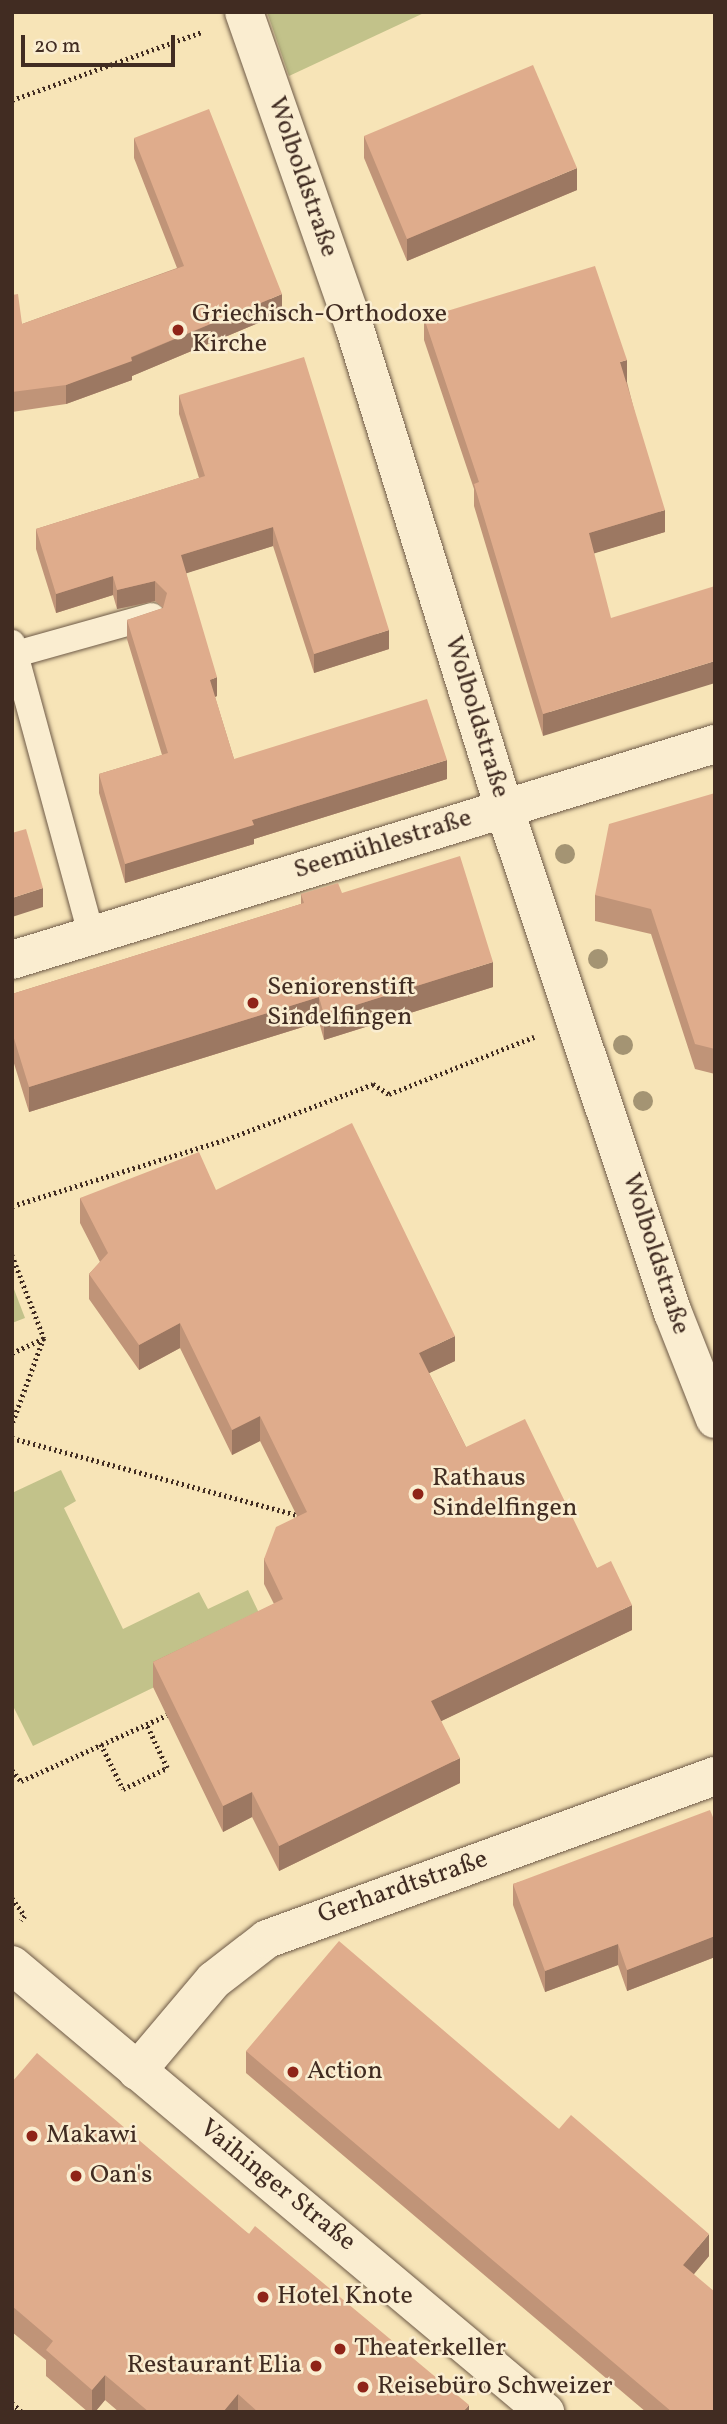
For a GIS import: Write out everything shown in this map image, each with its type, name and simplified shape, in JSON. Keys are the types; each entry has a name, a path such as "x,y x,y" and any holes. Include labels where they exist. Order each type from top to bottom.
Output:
{"street":[{"name":"Wolboldstraße","path":"245,15 354,326 504,808 711,1401"},
{"name":"Seemühlestraße","path":"12,960 91,933 715,744"},
{"name":"Gerhardtstraße","path":"136,2070 214,1980 267,1939 715,1776"},
{"name":"Vaihinger Straße","path":"12,1965 545,2412"}],"lane":[{"path":"91,933 14,649 152,616"}],"path":[{"path":"12,100 245,15"},
{"path":"12,1206 227,1139 362,1087 373,1084 389,1094 577,1020"},
{"path":"12,1255 44,1338 12,1424"},
{"path":"12,1353 44,1338"},
{"path":"12,1438 297,1515"},
{"path":"12,1770 21,1780 167,1715"},
{"path":"101,1744 123,1789 167,1768 146,1724"},
{"path":"12,1898 25,1916 19,1925"},
{"path":"12,2403 22,2412"}],"green space":[{"path":"267,12 426,12 289,76"},
{"path":"12,1284 25,1318 12,1323"},
{"path":"61,1470 76,1501 64,1508 123,1629 199,1592 208,1609 248,1590 268,1632 33,1746 12,1704 12,1493"}],"building":[{"path":"533,65 577,168 407,239 364,136"},
{"path":"209,109 282,294 131,357 132,361 66,385 12,392 12,295 18,294 22,324 184,266 134,138"},
{"path":"595,266 627,360 620,362 665,510 589,533 611,618 715,586 715,661 543,714 474,484 479,482 424,318"},
{"path":"304,357 389,630 314,654 273,527 181,555 217,677 210,680 234,759 427,699 447,760 252,820 254,825 125,864 99,774 168,753 127,620 163,608 167,593 155,581 117,590 113,576 56,594 36,529 205,476 179,395"},
{"path":"715,793 715,1049 695,1044 651,909 595,895 609,824"},
{"path":"26,829 43,888 12,898 12,833"},
{"name":"Seniorenstift Sindelfingen","path":"460,856 493,962 324,1015 319,997 29,1087 12,1032 12,994 304,903 301,894 338,883 342,893"},
{"name":"Rathaus Sindelfingen","path":"352,1123 455,1336 419,1353 466,1447 525,1419 597,1568 611,1561 632,1605 431,1701 460,1758 279,1846 252,1792 223,1806 153,1662 283,1599 264,1559 276,1527 307,1512 260,1416 232,1430 180,1323 139,1345 89,1274 108,1253 80,1198 199,1152 216,1190"},
{"path":"710,1810 715,1822 715,1936 627,1970 618,1944 545,1971 513,1884"},
{"path":"339,1941 559,2129 571,2115 709,2234 683,2265 715,2292 715,2412 672,2412 246,2051"},
{"path":"37,2053 249,2234 255,2226 469,2405 463,2412 258,2412 238,2394 223,2412 149,2412 105,2375 92,2390 46,2350 53,2341 12,2306 12,2082"}],"place":[{"name":"Griechisch-Orthodoxe Kirche","path":"178,330"},
{"name":"Seniorenstift Sindelfingen","path":"253,1003"},
{"name":"Rathaus Sindelfingen","path":"418,1494"},
{"name":"Action","path":"293,2072"},
{"name":"Makawi","path":"32,2136"},
{"name":"Oan's","path":"76,2176"},
{"name":"Hotel Knote","path":"263,2297"},
{"name":"Theaterkeller","path":"340,2349"},
{"name":"Restaurant Elia","path":"316,2366"},
{"name":"Reisebüro Schweizer","path":"363,2387"}]}
